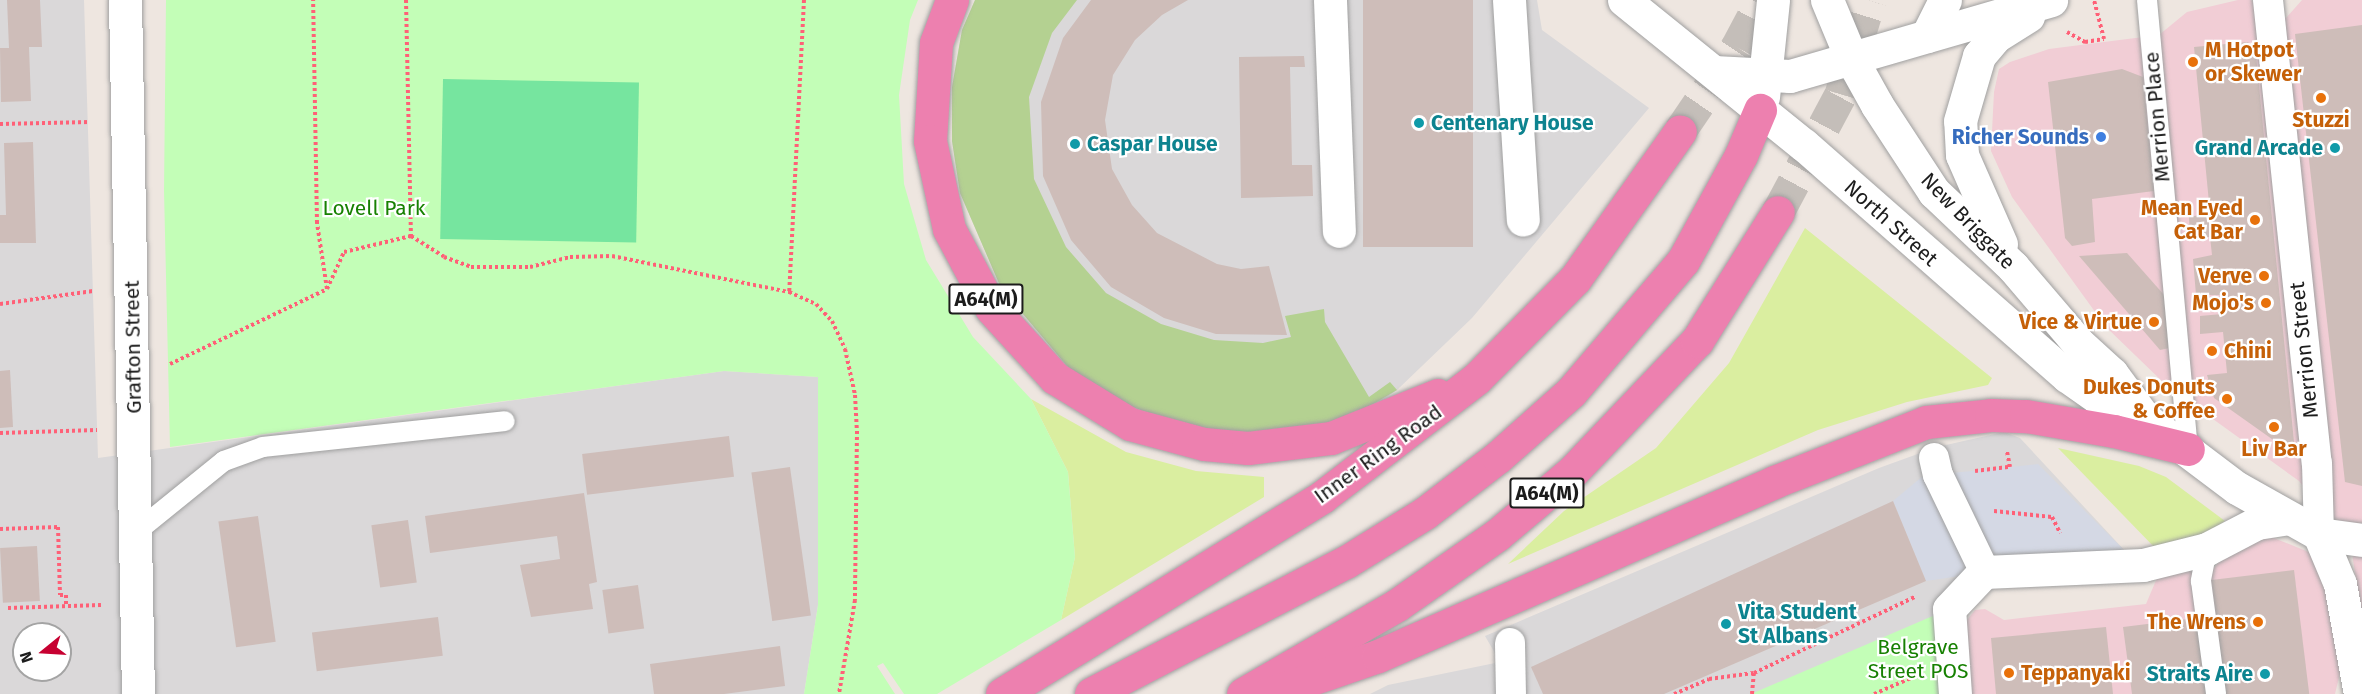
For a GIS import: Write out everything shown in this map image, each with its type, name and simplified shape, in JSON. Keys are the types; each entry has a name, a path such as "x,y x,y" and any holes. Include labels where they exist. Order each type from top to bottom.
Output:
{"highway":[{"name":"A64(M)","path":"952,0 936,43 930,141 949,229 991,308 1055,378 1130,424 1204,444 1248,448 1331,438 1477,378"},
{"name":"A64(M)","path":"1091,694 1346,562 1425,513 1506,449 1571,392 1683,261 1741,155 1760,110"},
{"name":"Inner Ring Road","path":"1002,694 1322,497 1477,378 1575,279 1680,131"},
{"name":"A64(M)","path":"1243,694 1397,605 1497,535 1573,471 1697,341 1778,212"},
{"path":"1268,694 1378,656 1774,482 1926,422 1990,415 2026,416 2114,430 2188,449"}],"street":[{"name":"Grafton Street","path":"125,0 138,694"},
{"path":"1330,0 1340,231"},
{"path":"1509,0 1523,220"},
{"path":"1760,110 1767,76 1773,0"},
{"name":"New Briggate","path":"1827,0 1852,60 1934,192 2013,267 2078,343 2112,374 2144,418"},
{"path":"1927,36 1945,0"},
{"path":"1714,72 1790,76 1852,60 2052,0"},
{"path":"2013,267 1976,193 1962,155 1962,105 1979,56 1996,36 2052,0"},
{"name":"Merrion Street","path":"2268,0 2317,463 2319,534 2340,584 2360,694"},
{"name":"North Street","path":"1627,1 1760,110 2067,376"},
{"name":"New Briggate","path":"2067,376 2097,397 2144,418 2237,488 2288,518 2319,534 2362,540"},
{"path":"1936,466 1980,562"},
{"path":"1955,694 1949,609 1984,572 2074,570 2143,565 2207,549 2235,531 2288,518"},
{"path":"1510,643 1510,694"}],"lane":[{"name":"Merrion Place","path":"2147,0 2188,449"},
{"path":"135,533 224,460 263,447 505,421"},
{"path":"2207,549 2201,581 2216,694"}],"path":[{"path":"313,0 317,223 327,289"},
{"path":"406,0 411,236"},
{"path":"789,292 804,0"},
{"path":"2085,42 2104,39 2094,0"},
{"path":"0,123 96,122"},
{"path":"159,369 327,289 344,252 411,236 444,257 471,267 530,267 570,257 612,256 789,292 816,304 832,321 845,349 855,395 855,600 846,670 839,694"},
{"path":"0,304 100,291"},
{"path":"0,433 104,429"},
{"path":"1936,466 2010,467 2007,450"},
{"path":"1953,507 2052,516 2074,570"},
{"path":"0,529 58,527 60,595 66,595 66,606"},
{"path":"1674,694 1709,679 1754,673 1919,596 1949,609"},
{"path":"8,608 108,605"},
{"path":"1874,694 1953,659"},
{"path":"1752,694 1754,673"}],"shaded area":[{"path":"0,0 84,0 98,458 724,371 819,377 818,605 804,694 0,694"},
{"path":"975,0 1537,0 1542,30 1649,108 1472,318 1397,390 1373,407 1067,366 1001,288 960,193 952,141 952,87 962,30"},
{"path":"2238,0 2251,0 2257,6 2260,22 2286,18 2302,0 2362,0 2362,621 2352,553 2299,481 2167,386 2106,327 2012,197 1991,151 1994,92 1999,69 2010,62 2049,49 2159,35 2187,12"},
{"path":"2004,432 2020,438 2126,552 1962,585 1932,694 1370,694 1388,685 1500,662 1485,636 1879,468 1937,447"},
{"path":"2038,464 2126,552 1926,581 1893,501 1923,476"},
{"path":"2274,538 2311,553 2322,565 2343,661 2335,694 1968,694 1964,637 1967,620 1975,610 1985,609 2004,620 2146,604 2157,578 2187,570 2214,568 2227,552 2247,540"}],"green space":[{"name":"Lovell Park","path":"166,0 918,0 910,20 899,95 904,184 926,260 973,337 1031,399 1068,472 1075,557 1061,620 937,694 904,694 883,663 877,666 895,694 804,694 818,605 818,377 724,371 170,447 164,191"},
{"path":"975,0 1077,0 1052,33 1029,97 1034,179 1066,247 1106,293 1161,324 1214,340 1263,343 1291,337 1285,316 1324,309 1325,322 1369,397 1390,382 1397,390 1331,429 1251,440 1158,417 1113,399 1067,366 1001,288 960,193 952,141 952,87 962,30"},
{"path":"443,79 639,82 636,242 440,239"},
{"path":"1805,228 1992,378 1988,385 1907,402 1818,430 1508,564 1564,511 1656,448 1729,363"},
{"path":"1031,399 1126,452 1196,471 1264,477 1264,497 1061,620 1075,557 1068,472"},
{"path":"2058,448 2139,466 2166,477 2225,521 2207,533 2157,550"},
{"name":"Belgrave Street POS","path":"1949,609 1955,694 1751,694"}],"building":[{"path":"7,0 40,0 42,47 29,47 31,101 1,102 0,48 9,48"},
{"name":"Caspar House","path":"1091,0 1188,0 1162,15 1135,40 1113,75 1105,120 1112,169 1132,205 1157,233 1217,264 1241,269 1269,266 1287,335 1216,334 1164,318 1111,287 1071,240 1043,176 1041,102 1063,38"},
{"name":"Centenary House","path":"1363,0 1473,0 1473,247 1363,247"},
{"name":"Grand Arcade","path":"2362,25 2362,486 2345,482 2295,34"},
{"path":"2248,42 2256,55 2294,442 2286,449 2214,398 2207,375 2227,373 2223,332 2200,334 2200,316 2222,314 2220,295 2196,295 2193,259 2212,255 2210,237 2190,237 2189,217 2210,213 2194,47"},
{"path":"1304,56 1305,67 1290,67 1292,165 1312,165 1313,196 1241,198 1239,57"},
{"name":"Richer Sounds","path":"2122,69 2143,77 2154,191 2092,199 2095,242 2072,246 2065,238 2048,82"},
{"path":"33,142 36,243 0,243 0,215 6,215 4,143"},
{"path":"2127,253 2165,296 2174,347 2160,350 2079,256"},
{"path":"10,370 13,427 0,428 0,371"},
{"path":"729,436 734,477 587,495 582,454"},
{"path":"790,467 811,616 772,621 751,472"},
{"path":"584,493 597,582 589,584 593,609 531,617 520,565 560,559 557,536 430,553 425,516"},
{"name":"Vita Student St Albans","path":"1893,501 1926,581 1664,694 1543,694 1531,667"},
{"path":"258,516 276,642 236,647 218,522"},
{"path":"408,520 417,582 380,588 371,525"},
{"path":"37,546 40,601 3,603 0,548"},
{"name":"The Wrens","path":"2294,570 2309,694 2226,694 2212,580"},
{"path":"638,585 644,629 608,634 602,590"},
{"path":"438,617 443,656 317,671 312,632"},
{"path":"2204,617 2209,694 2132,694 2123,627"},
{"path":"2106,627 2113,694 1996,694 1991,638"},
{"path":"780,646 785,686 724,694 654,694 650,664"}],"tunnel":[{"path":"1680,131 1737,47 1762,0"},
{"path":"1778,212 1841,94 1870,0"}],"place":[{"name":"M Hotpot or Skewer","path":"2193,62"},
{"name":"Stuzzi","path":"2321,98"},
{"name":"Centenary House","path":"1419,123"},
{"name":"Richer Sounds","path":"2101,137"},
{"name":"Caspar House","path":"1075,144"},
{"name":"Grand Arcade","path":"2335,148"},
{"name":"Mean Eyed Cat Bar","path":"2255,220"},
{"name":"Verve","path":"2264,276"},
{"name":"Mojo's","path":"2266,303"},
{"name":"Vice & Virtue","path":"2154,322"},
{"name":"Chini","path":"2212,351"},
{"name":"Dukes Donuts & Coffee","path":"2227,399"},
{"name":"Liv Bar","path":"2274,427"},
{"name":"The Wrens","path":"2258,622"},
{"name":"Vita Student St Albans","path":"1726,624"},
{"name":"Teppanyaki","path":"2009,673"},
{"name":"Straits Aire","path":"2265,674"}]}
